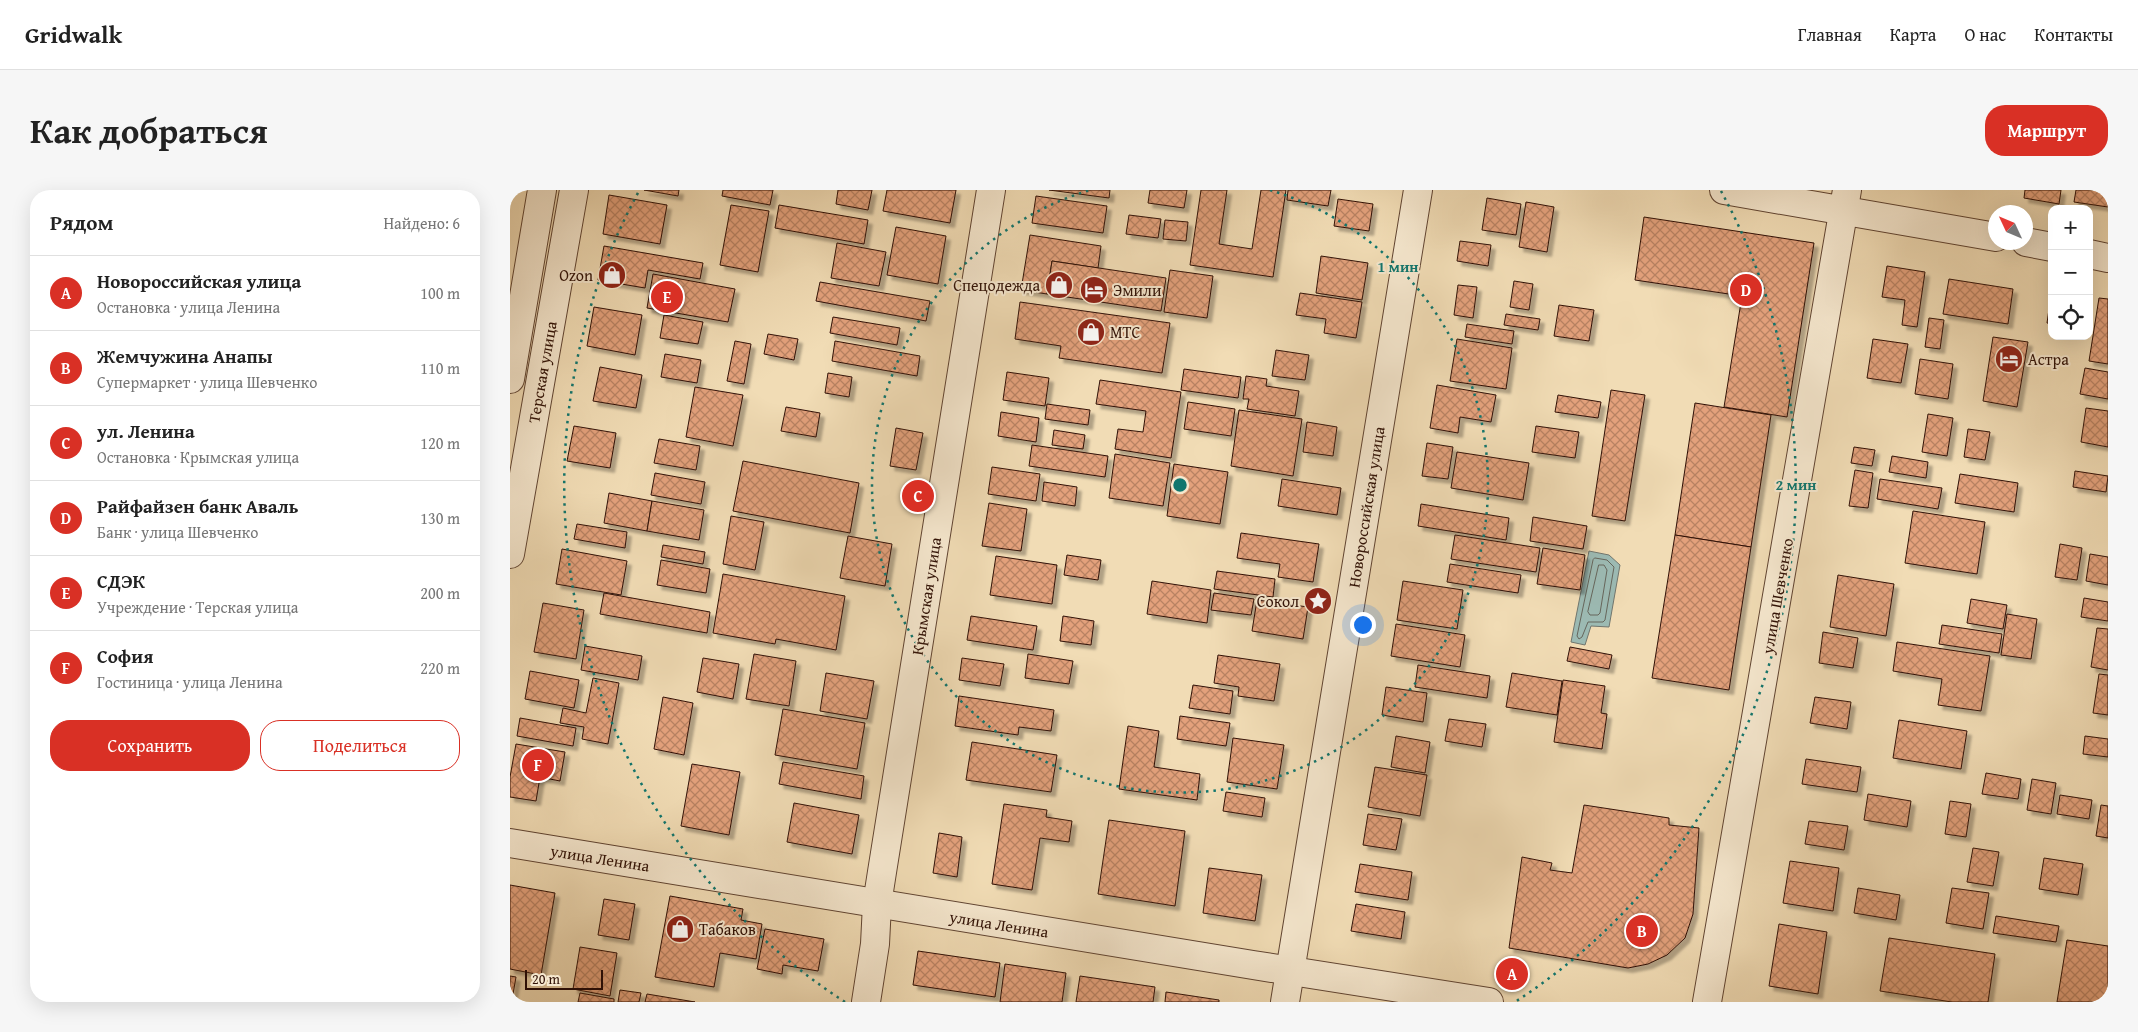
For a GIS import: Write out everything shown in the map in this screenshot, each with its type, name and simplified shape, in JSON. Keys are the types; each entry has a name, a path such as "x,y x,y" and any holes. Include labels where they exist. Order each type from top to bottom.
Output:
{"street":[{"name":"Терская улица","path":"510,379 542,190"},
{"name":"Терская улица","path":"510,554 574,190"},
{"name":"Крымская улица","path":"866,1002 875,944 877,904 992,190"},
{"name":"Новороссийская улица","path":"1285,1002 1418,190"},
{"path":"1724,190 1845,200 1988,235"},
{"name":"улица Шевченко","path":"1707,1002 1845,200"},
{"path":"2033,243 2048,246"},
{"path":"2093,255 2108,258"},
{"name":"улица Ленина","path":"510,843 1489,1002"}],"water":[{"path":"1589,551 1609,555 1620,565 1609,627 1591,626 1585,645 1571,642"}],"building":[{"path":"644,190 679,190 678,196"},
{"path":"723,190 773,190 770,205 722,196"},
{"path":"838,190 872,190 868,210 836,204"},
{"path":"887,190 956,190 950,223 883,211"},
{"path":"1049,190 1110,190 1109,198"},
{"path":"1150,190 1187,190 1184,208 1148,203"},
{"path":"1201,190 1227,190 1219,244 1252,249 1261,190 1286,190 1273,277 1190,265"},
{"path":"1288,190 1331,190 1328,206 1287,200"},
{"path":"2025,190 2061,190 2059,204 2024,198"},
{"path":"2076,190 2108,190 2108,207 2074,202"},
{"path":"609,195 667,205 660,244 603,234"},
{"path":"1036,196 1107,206 1103,233 1032,223"},
{"path":"1487,198 1521,204 1516,235 1482,230"},
{"path":"1338,199 1373,204 1369,231 1334,226"},
{"path":"1526,202 1554,207 1547,252 1519,247"},
{"path":"731,205 769,211 758,272 720,265"},
{"path":"779,205 868,220 864,244 775,228"},
{"path":"1129,215 1161,219 1158,238 1126,234"},
{"path":"1644,217 1814,243 1787,417 1724,407 1742,296 1635,280"},
{"path":"1165,220 1188,222 1186,241 1163,239"},
{"path":"896,227 946,236 938,284 887,275"},
{"path":"1030,235 1101,246 1098,268 1052,261 1047,294 1021,290"},
{"path":"1460,241 1491,245 1488,266 1457,261"},
{"path":"837,243 886,252 879,286 831,278"},
{"path":"604,246 703,263 700,279 648,270 645,288 598,280"},
{"path":"1321,256 1368,263 1362,300 1316,293"},
{"path":"1052,261 1166,278 1161,311 1047,294"},
{"path":"1887,266 1925,272 1917,327 1902,325 1905,300 1882,297"},
{"path":"1170,270 1213,276 1207,318 1164,312"},
{"path":"653,274 735,289 728,322 647,308"},
{"path":"1949,279 2013,289 2008,324 1943,314"},
{"path":"1514,281 1533,284 1529,310 1510,307"},
{"path":"820,282 930,301 926,321 816,301"},
{"path":"1458,285 1477,287 1473,318 1454,315"},
{"path":"1300,293 1362,302 1356,338 1324,333 1326,319 1296,315"},
{"path":"2099,298 2108,299 2108,364 2089,361"},
{"path":"1020,302 1170,323 1162,373 1059,358 1061,346 1015,339"},
{"path":"1559,305 1594,310 1589,341 1554,336"},
{"path":"594,307 642,315 635,355 587,346"},
{"path":"1506,314 1540,319 1538,330 1504,325"},
{"path":"664,315 703,322 698,344 660,338"},
{"path":"833,317 900,328 897,345 830,333"},
{"path":"1929,318 1944,320 1940,349 1925,347"},
{"path":"1467,324 1514,331 1512,344 1465,337"},
{"path":"768,334 798,339 794,360 764,354"},
{"path":"1993,337 2028,342 2017,407 1983,401"},
{"path":"1457,339 1512,348 1506,389 1450,381"},
{"path":"1873,339 1908,344 1901,383 1867,378"},
{"path":"735,341 751,344 744,384 727,381"},
{"path":"835,341 920,356 917,376 832,361"},
{"path":"1276,350 1309,355 1305,380 1272,376"},
{"path":"665,354 701,360 697,383 661,377"},
{"path":"1920,359 1953,364 1948,399 1915,394"},
{"path":"600,367 642,375 636,408 593,401"},
{"path":"2085,368 2108,372 2108,399 2080,394"},
{"path":"1184,369 1241,377 1238,398 1181,390"},
{"path":"1007,372 1049,378 1045,406 1003,400"},
{"path":"828,373 852,377 849,397 825,393"},
{"path":"1246,376 1267,379 1266,386 1299,391 1295,416 1247,409 1249,399 1243,399"},
{"path":"1100,380 1181,392 1171,458 1115,449 1118,429 1143,432 1146,411 1096,404"},
{"path":"1437,385 1496,395 1491,422 1460,417 1458,433 1430,428"},
{"path":"695,387 743,395 733,446 686,437"},
{"path":"1611,390 1645,395 1625,521 1592,516"},
{"path":"1558,395 1601,402 1598,418 1555,412"},
{"path":"1188,402 1235,409 1231,436 1184,429"},
{"path":"1695,403 1771,415 1751,547 1675,535"},
{"path":"1047,404 1090,410 1088,425 1045,419"},
{"path":"786,407 820,413 816,437 781,431"},
{"path":"2086,408 2108,411 2108,447 2081,442"},
{"path":"1239,410 1302,419 1293,476 1231,466"},
{"path":"1001,412 1039,418 1036,442 998,436"},
{"path":"1928,414 1953,418 1947,456 1922,452"},
{"path":"1307,422 1337,427 1333,456 1303,452"},
{"path":"574,426 616,433 610,468 567,461"},
{"path":"1536,426 1579,432 1575,458 1532,452"},
{"path":"896,428 923,433 916,470 890,466"},
{"path":"1968,429 1990,432 1985,460 1964,457"},
{"path":"1054,430 1085,435 1083,449 1052,445"},
{"path":"659,439 700,446 696,470 654,463"},
{"path":"1427,443 1453,447 1448,479 1422,476"},
{"path":"1032,445 1108,456 1105,477 1029,466"},
{"path":"1854,447 1875,450 1872,466 1851,463"},
{"path":"1457,452 1529,463 1523,500 1451,488"},
{"path":"1115,454 1170,463 1163,506 1109,498"},
{"path":"1892,456 1928,462 1926,478 1889,472"},
{"path":"743,461 859,483 850,533 733,511"},
{"path":"1174,464 1228,472 1220,524 1167,516"},
{"path":"992,467 1040,474 1036,501 988,494"},
{"path":"1855,470 1873,473 1868,508 1849,506"},
{"path":"2075,471 2108,476 2106,492 2073,487"},
{"path":"655,473 705,482 701,504 651,495"},
{"path":"1960,474 2018,483 2014,512 1955,503"},
{"path":"1282,479 1341,488 1337,515 1278,506"},
{"path":"1880,479 1942,488 1938,509 1877,499"},
{"path":"1044,482 1077,487 1075,506 1042,501"},
{"path":"609,493 652,501 647,531 604,523"},
{"path":"652,501 704,510 699,540 647,531"},
{"path":"989,503 1027,509 1021,551 982,546"},
{"path":"1421,504 1509,518 1506,540 1418,526"},
{"path":"1913,511 1985,522 1977,574 1905,563"},
{"path":"731,516 764,522 755,570 723,564"},
{"path":"1533,517 1587,526 1583,549 1530,541"},
{"path":"577,524 627,532 625,548 574,539"},
{"path":"1241,533 1319,544 1313,582 1278,577 1280,564 1237,558"},
{"path":"1455,535 1540,548 1536,572 1451,559"},
{"path":"1675,535 1751,547 1729,690 1652,678"},
{"path":"848,536 892,544 885,586 840,578"},
{"path":"2060,544 2082,548 2077,580 2055,577"},
{"path":"663,545 705,552 703,564 661,557"},
{"path":"1543,548 1585,555 1580,590 1537,584"},
{"path":"562,549 627,561 621,595 556,584"},
{"path":"2090,554 2108,557 2108,585 2086,581"},
{"path":"1067,555 1101,560 1098,580 1064,575"},
{"path":"996,556 1057,565 1052,604 990,595"},
{"path":"661,560 710,569 706,593 657,585"},
{"path":"1450,564 1521,575 1518,593 1447,582"},
{"path":"1217,571 1275,579 1273,597 1214,589"},
{"path":"723,574 845,596 836,650 776,639 775,644 713,633"},
{"path":"1838,575 1894,584 1886,636 1830,627"},
{"path":"1152,581 1211,590 1207,623 1147,614"},
{"path":"1403,581 1463,590 1457,629 1397,620"},
{"path":"604,593 710,612 707,633 600,614"},
{"path":"1214,593 1254,599 1251,615 1211,610"},
{"path":"2084,598 2108,602 2108,621 2081,617"},
{"path":"1971,599 2007,605 2003,629 1967,623"},
{"path":"1257,600 1308,607 1303,639 1252,631"},
{"path":"543,603 584,610 576,659 534,652"},
{"path":"2007,614 2037,619 2031,659 2001,655"},
{"path":"971,616 1037,626 1033,650 967,640"},
{"path":"1063,616 1094,621 1091,645 1060,641"},
{"path":"1396,624 1465,635 1460,667 1391,656"},
{"path":"1942,625 2002,634 1999,653 1939,644"},
{"path":"2097,628 2108,629 2108,670 2091,667"},
{"path":"1823,632 1858,638 1853,668 1819,663"},
{"path":"1897,642 1990,656 1981,711 1938,705 1942,679 1893,671"},
{"path":"585,646 642,656 638,680 581,670"},
{"path":"1570,647 1612,655 1609,669 1567,661"},
{"path":"754,654 796,661 789,706 746,699"},
{"path":"1028,654 1073,661 1069,684 1025,678"},
{"path":"1218,655 1280,664 1274,701 1238,696 1239,687 1214,683"},
{"path":"703,658 739,664 733,699 697,692"},
{"path":"962,658 1004,664 1000,686 959,680"},
{"path":"1418,665 1490,676 1487,698 1415,687"},
{"path":"530,671 579,680 574,708 525,699"},
{"path":"826,673 874,681 867,719 820,711"},
{"path":"1512,673 1562,681 1557,715 1506,707"},
{"path":"2099,674 2108,675 2108,715 2093,713"},
{"path":"593,678 619,683 608,744 582,739 584,727 560,723 563,708 586,713"},
{"path":"1563,680 1605,686 1601,713 1607,714 1602,749 1554,742"},
{"path":"1193,685 1233,691 1230,714 1189,708"},
{"path":"1386,687 1427,693 1423,722 1382,715"},
{"path":"959,696 1054,710 1051,731 1019,727 1018,735 955,726"},
{"path":"663,697 693,703 684,755 654,749"},
{"path":"1815,697 1851,702 1847,729 1810,723"},
{"path":"783,709 865,723 857,769 775,755"},
{"path":"1180,716 1230,723 1226,746 1177,739"},
{"path":"520,718 576,728 573,746 517,736"},
{"path":"1449,719 1486,724 1482,747 1445,741"},
{"path":"1899,720 1967,731 1961,769 1893,758"},
{"path":"1128,726 1159,731 1154,767 1200,774 1197,800 1119,789"},
{"path":"1396,736 1430,742 1425,773 1391,767"},
{"path":"2085,736 2108,739 2108,757 2083,754"},
{"path":"1233,738 1284,745 1277,789 1227,782"},
{"path":"972,742 1057,755 1051,792 966,780"},
{"path":"516,744 565,752 560,781 540,777 536,801 510,797 510,777"},
{"path":"1806,759 1861,767 1857,792 1802,784"},
{"path":"783,762 864,776 861,799 779,784"},
{"path":"692,764 740,772 729,835 681,826"},
{"path":"1375,767 1427,775 1420,816 1368,807"},
{"path":"1986,773 2021,779 2018,799 1982,794"},
{"path":"2032,779 2056,783 2051,814 2027,810"},
{"path":"1226,792 1265,798 1262,817 1223,811"},
{"path":"1868,794 1911,801 1907,827 1864,820"},
{"path":"2060,795 2092,800 2089,819 2057,814"},
{"path":"1950,801 1971,804 1966,837 1945,834"},
{"path":"794,803 859,815 852,854 787,842"},
{"path":"1004,804 1047,810 1046,817 1072,821 1069,842 1040,838 1032,890 992,884"},
{"path":"1584,805 1669,818 1669,825 1699,828 1693,914 1685,938 1667,955 1648,964 1628,968 1509,948 1522,857 1552,863 1550,870 1572,873"},
{"path":"2101,805 2108,806 2108,838 2096,836"},
{"path":"1368,814 1402,819 1396,850 1363,845"},
{"path":"1109,820 1185,831 1175,906 1098,894"},
{"path":"1809,821 1848,826 1844,850 1805,844"},
{"path":"939,833 962,837 957,877 933,873"},
{"path":"1973,848 1999,852 1993,886 1967,882"},
{"path":"2044,858 2083,864 2078,895 2039,889"},
{"path":"1790,861 1839,868 1833,911 1783,903"},
{"path":"1360,864 1412,872 1408,900 1355,892"},
{"path":"1209,868 1262,875 1255,921 1203,913"},
{"path":"510,885 555,893 541,975 510,969"},
{"path":"1858,888 1900,895 1896,920 1854,913"},
{"path":"1952,888 1989,893 1983,929 1946,923"},
{"path":"670,896 743,909 741,920 762,924 756,959 720,953 714,987 655,977"},
{"path":"604,899 635,904 629,940 598,935"},
{"path":"1356,904 1405,912 1401,939 1351,931"},
{"path":"1996,916 2059,926 2056,942 1993,933"},
{"path":"1779,924 1827,932 1818,994 1769,986"},
{"path":"765,929 824,939 818,971 783,965 782,974 757,969"},
{"path":"1889,938 1995,954 1988,1002 1952,1002 1880,991"},
{"path":"2067,940 2108,946 2108,1002 2057,1002"},
{"path":"580,947 617,953 610,996 573,989"},
{"path":"918,951 1000,963 995,997 913,985"},
{"path":"1005,964 1066,973 1062,1002 1000,1002"},
{"path":"510,976 516,977 513,994 510,994"},
{"path":"1080,976 1155,987 1153,1002 1076,1002"},
{"path":"620,990 641,993 639,1002 618,1002"},
{"path":"1166,992 1219,1000 1219,1002 1165,1002"},
{"path":"580,993 614,999 614,1002 578,1002"},
{"path":"647,994 695,1002 645,1002"}],"place":[{"name":"Ozon","path":"612,275"},
{"name":"Спецодежда","path":"1059,285"},
{"name":"Эмили","path":"1094,290"},
{"name":"Райфайзен банк Аваль","path":"1746,290"},
{"name":"СДЭК","path":"667,297"},
{"name":"МТС","path":"1091,332"},
{"name":"Астра","path":"2009,359"},
{"name":"ул. Ленина","path":"918,496"},
{"name":"Сокол","path":"1318,601"},
{"name":"София","path":"538,765"},
{"name":"Табаков","path":"680,929"},
{"name":"Жемчужина Анапы","path":"1642,931"},
{"name":"Новороссийская улица","path":"1512,974"}]}
